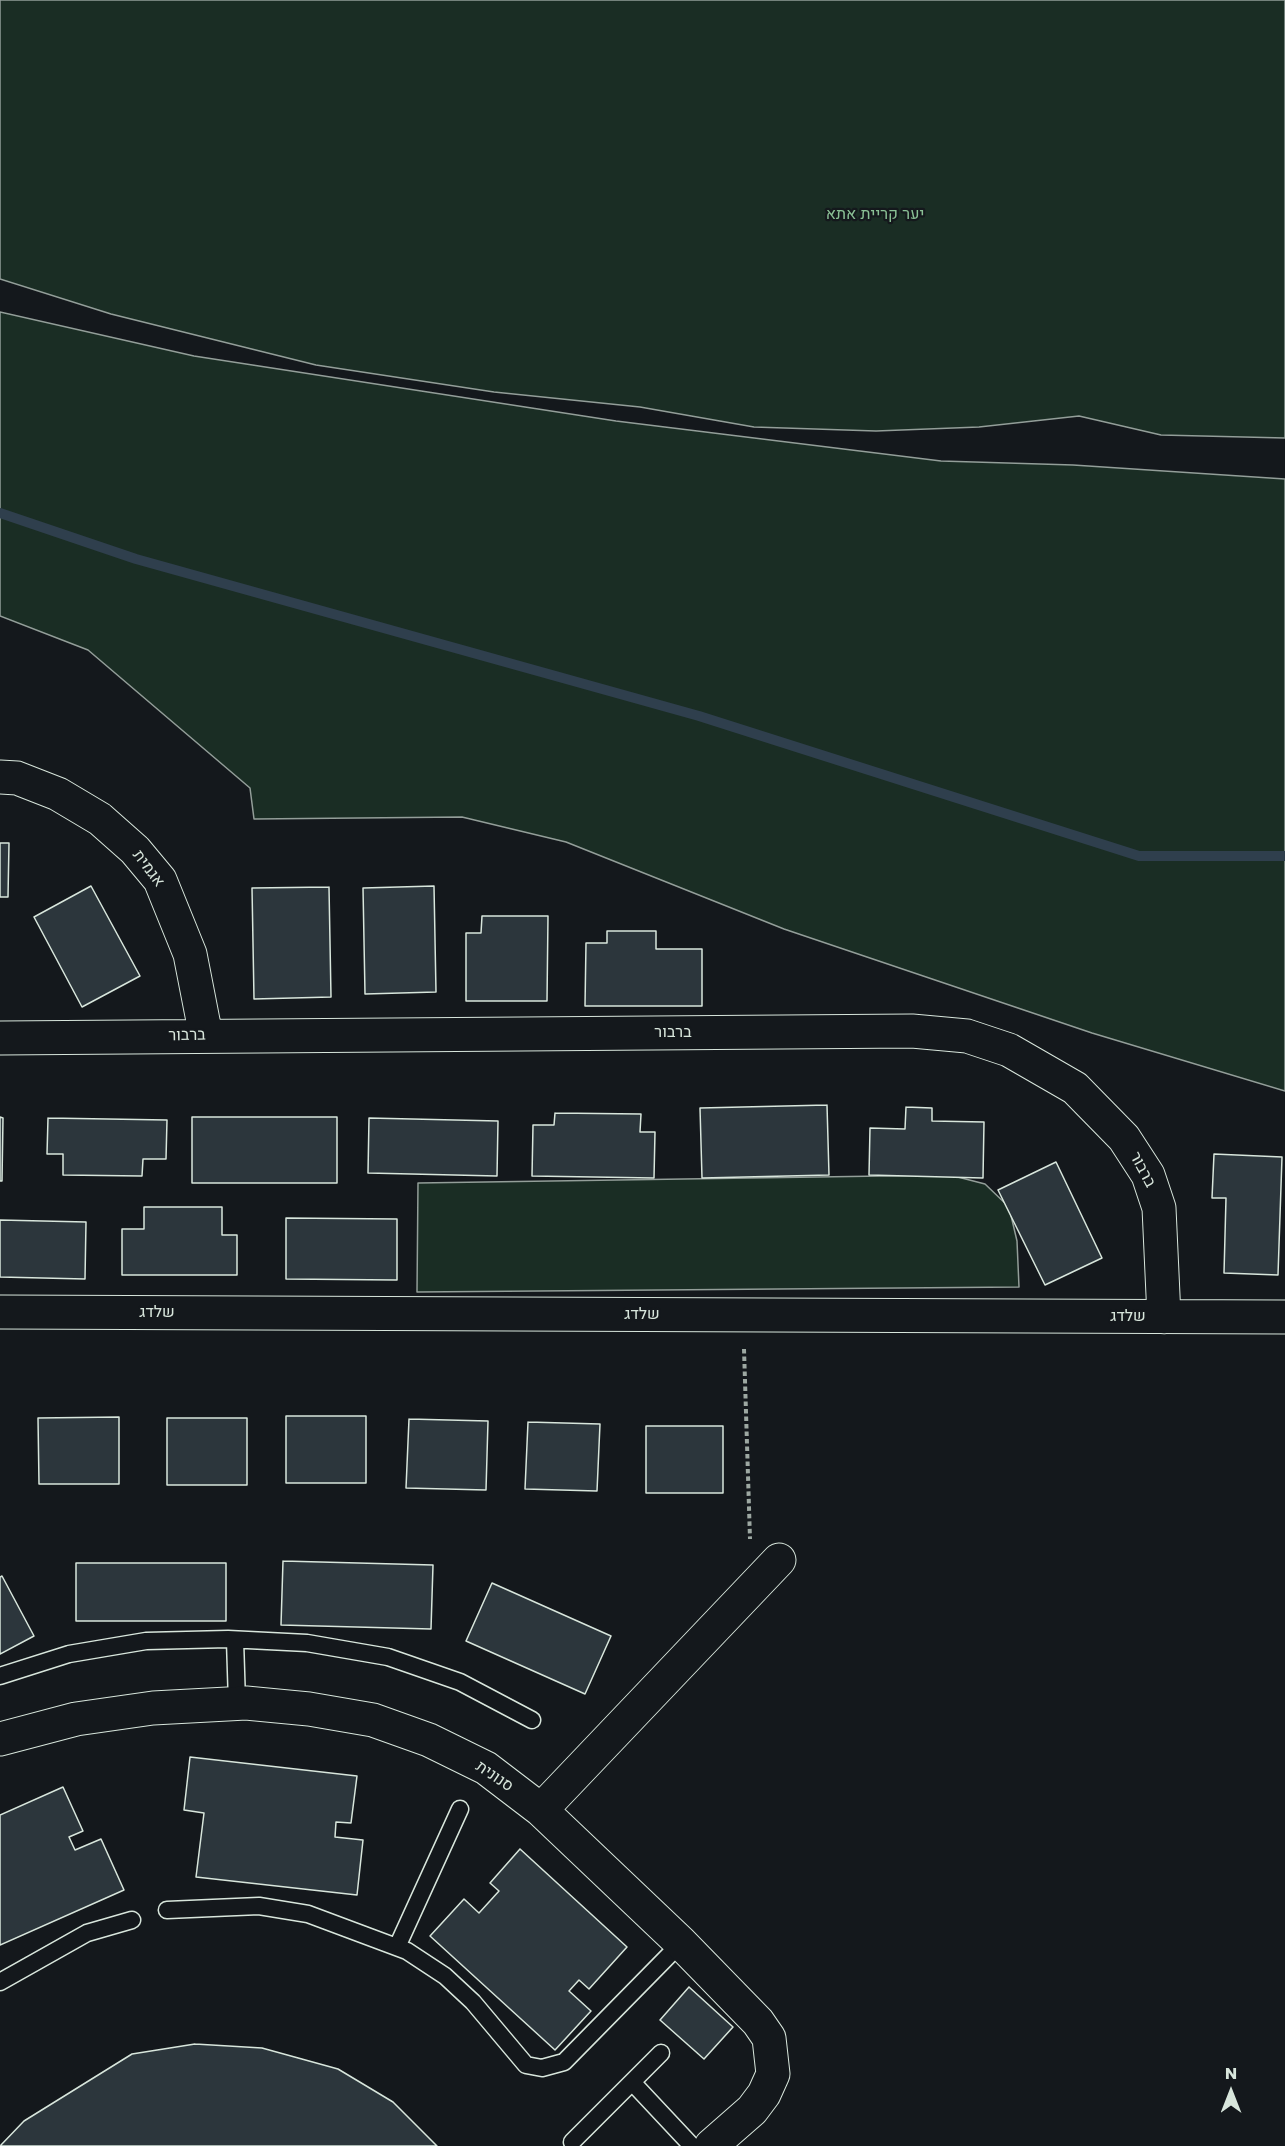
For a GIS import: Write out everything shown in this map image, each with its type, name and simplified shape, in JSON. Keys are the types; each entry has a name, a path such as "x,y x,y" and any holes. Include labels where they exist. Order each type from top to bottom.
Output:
{"street":[{"name":"אגמית","path":"0,777 17,778 58,794 100,819 135,850 160,880 190,954 206,1036"},
{"name":"ברבור","path":"0,1038 912,1031 967,1036 1009,1050 1075,1088 1124,1138 1148,1175 1159,1208 1164,1317"},
{"name":"שלדג","path":"0,1312 1285,1317"},
{"path":"541,1810 775,1563"},
{"name":"סנונית","path":"0,1739 87,1717 153,1708 237,1703 309,1709 384,1724 429,1740 486,1768 541,1810 681,1944 758,2022 768,2038 773,2056 773,2074 764,2094 752,2110 711,2146"}],"lane":[{"path":"0,1676 69,1654 146,1641 235,1640 307,1643 387,1657 460,1682 532,1720"},
{"path":"235,1640 237,1703"},
{"path":"397,1947 460,1809"},
{"path":"167,1910 260,1906 308,1914 408,1951 445,1976 473,2002 526,2065 542,2068 564,2062 681,1944"},
{"path":"0,1982 54,1949 87,1933 132,1920"},
{"path":"572,2142 662,2053"},
{"path":"632,2082 692,2146"}],"path":[{"path":"743,1315 750,1542 775,1563"}],"green space":[{"name":"יער קריית אתא","path":"0,0 1285,0 1285,438 1161,435 1079,416 979,427 876,431 754,427 640,407 494,392 316,365 111,314 0,279"},
{"path":"0,312 194,356 616,421 941,461 1073,465 1285,479 1285,1091 1092,1033 784,929 566,842 462,817 254,819 250,788 88,650 0,616"},
{"path":"950,1175 985,1184 1009,1207 1017,1241 1019,1287 417,1292 418,1183"}],"building":[{"path":"0,843 9,843 8,897 0,897"},
{"path":"91,886 140,976 82,1007 34,917"},
{"path":"434,886 436,992 365,994 363,888"},
{"path":"329,887 331,997 254,999 252,888"},
{"path":"482,916 548,916 547,1001 466,1001 466,933 481,933"},
{"path":"607,931 656,931 656,949 702,949 702,1006 585,1006 586,943 607,943"},
{"path":"827,1105 829,1175 702,1178 700,1108"},
{"path":"906,1107 932,1108 932,1121 984,1122 983,1178 869,1175 870,1128 905,1129"},
{"path":"555,1113 641,1114 640,1132 655,1132 654,1178 532,1176 533,1125 554,1125"},
{"path":"0,1117 3,1118 2,1181 0,1181"},
{"path":"192,1117 337,1117 337,1183 192,1183"},
{"path":"48,1118 167,1120 166,1159 143,1159 142,1176 63,1175 63,1154 47,1154"},
{"path":"369,1118 498,1121 497,1176 368,1173"},
{"path":"1214,1154 1282,1157 1278,1275 1224,1273 1226,1198 1212,1198"},
{"path":"1056,1162 1102,1258 1045,1285 998,1190"},
{"path":"144,1207 222,1207 222,1235 237,1235 237,1275 122,1275 122,1229 144,1229"},
{"path":"286,1218 397,1219 397,1280 286,1279"},
{"path":"0,1220 86,1222 85,1279 0,1277"},
{"path":"286,1416 366,1416 366,1483 286,1483"},
{"path":"119,1417 119,1484 39,1484 38,1418"},
{"path":"167,1418 247,1418 247,1485 167,1485"},
{"path":"409,1419 488,1421 486,1490 406,1488"},
{"path":"528,1422 600,1424 597,1491 525,1489"},
{"path":"646,1426 723,1426 723,1493 646,1493"},
{"path":"283,1561 433,1565 431,1629 281,1625"},
{"path":"76,1563 226,1563 226,1621 76,1621"},
{"path":"2,1576 34,1636 0,1654 0,1577"},
{"path":"492,1583 611,1636 585,1694 466,1641"},
{"path":"190,1757 357,1776 351,1823 336,1822 335,1837 363,1840 357,1895 196,1877 204,1813 184,1810"},
{"path":"63,1787 83,1831 69,1837 75,1850 101,1839 124,1890 0,1945 0,1815"},
{"path":"520,1849 627,1947 589,1989 579,1980 569,1991 591,2011 555,2050 430,1936 464,1899 479,1913 499,1891 490,1883"},
{"path":"689,1987 733,2027 704,2059 660,2020"},
{"path":"195,2044 262,2048 338,2069 393,2102 437,2146 0,2146 24,2121 132,2054"}],"waterway":[{"path":"0,513 136,559 699,716 1139,856 1285,856"}]}
